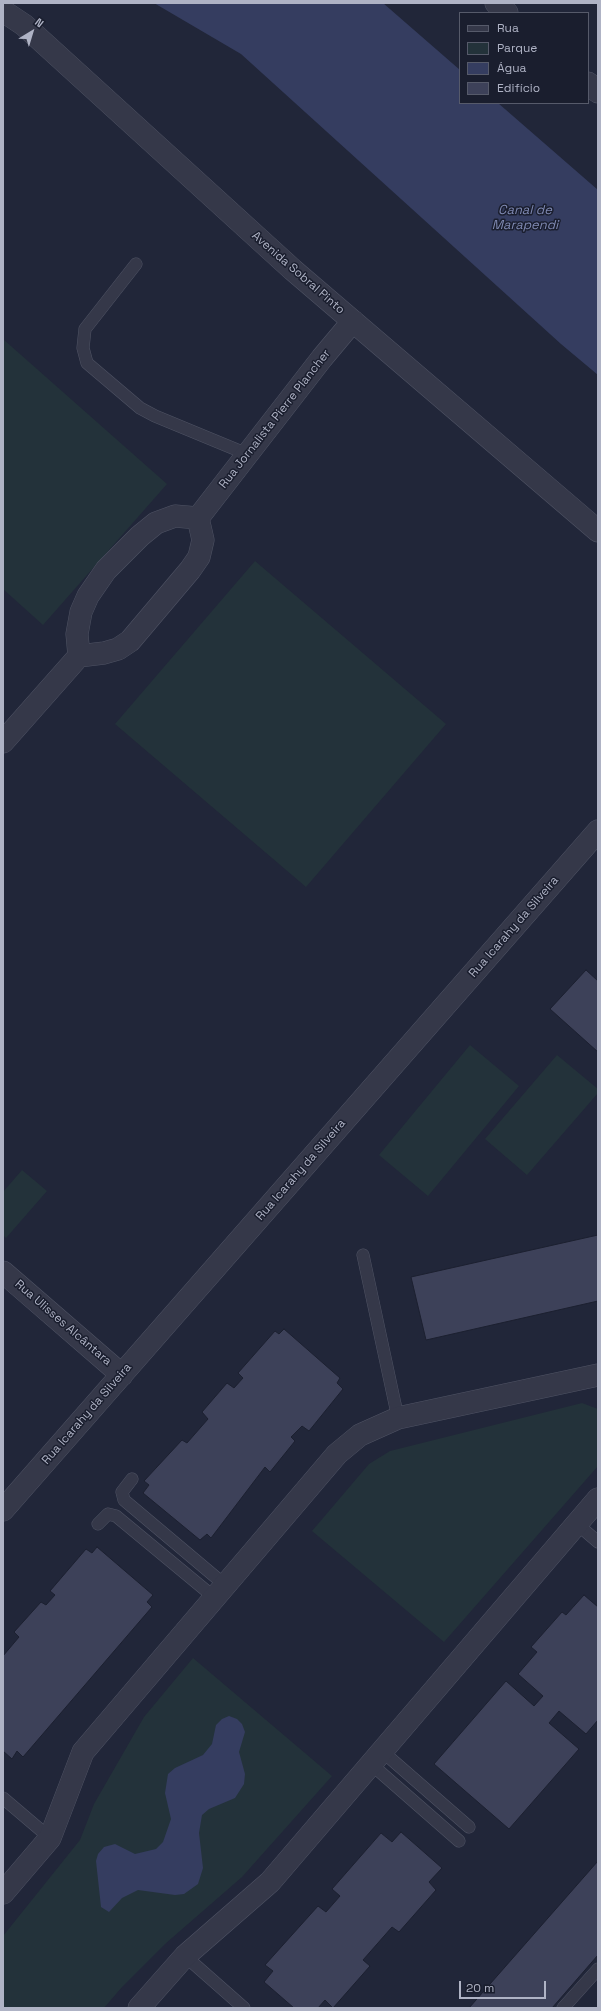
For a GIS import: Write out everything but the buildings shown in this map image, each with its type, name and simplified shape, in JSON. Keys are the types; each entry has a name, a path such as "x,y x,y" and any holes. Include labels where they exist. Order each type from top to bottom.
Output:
{"street":[{"path":"496,3 506,12"},
{"name":"Avenida Sobral Pinto","path":"3,11 24,25 287,264 598,531"},
{"path":"589,84 598,92"},
{"name":"Rua Jornalista Pierre Plancher","path":"198,518 322,358 354,321"},
{"path":"3,742 79,656 104,654 130,641 190,570 198,557 203,540 198,518 175,516 156,523 140,536 106,570 88,596 81,612 77,634 79,656"},
{"name":"Rua Icarahy da Silveira","path":"3,1510 598,831"},
{"name":"Rua Ulisses Alcântara","path":"3,1272 122,1375"},
{"path":"3,1893 50,1838 83,1752 337,1454 360,1435 398,1418 598,1375"},
{"path":"139,2008 185,1956 270,1882 598,1499"}],"lane":[{"path":"136,264 85,329 82,348 87,363 145,411 247,454"},
{"path":"364,1255 398,1418"},
{"path":"132,1479 122,1492 124,1500 220,1591"},
{"path":"98,1524 108,1514 116,1516 220,1591"},
{"path":"576,1524 598,1542"},
{"path":"377,1758 469,1827"},
{"path":"377,1758 459,1841"},
{"path":"3,1798 50,1838"},
{"path":"185,1956 244,2008"},
{"path":"563,2008 598,1969"}],"green space":[{"path":"3,339 167,484 43,625 3,589"},
{"path":"255,561 446,724 306,887 115,724"},
{"path":"470,1045 519,1086 428,1196 379,1155"},
{"path":"557,1055 598,1089 598,1093 527,1175 485,1139"},
{"path":"22,1170 47,1191 6,1238 3,1235 3,1192"},
{"path":"582,1403 598,1409 598,1466 444,1642 312,1531 369,1464 390,1451"},
{"path":"193,1658 332,1776 242,1877 165,1944 122,1987 104,2008 3,2008 3,1936 80,1840 94,1804 144,1717"}],"water":[{"name":"Canal de Marapendi","path":"154,3 383,3 459,69 459,104 499,104 598,190 598,375 561,344 241,54"},
{"path":"229,1716 237,1719 242,1724 245,1732 239,1752 245,1774 244,1784 235,1798 209,1809 202,1815 199,1833 203,1868 198,1884 184,1894 175,1895 138,1890 122,1898 109,1912 101,1907 96,1861 98,1854 104,1847 115,1844 135,1854 156,1849 163,1842 171,1819 165,1793 168,1774 175,1768 203,1755 212,1744 216,1725 222,1719"}]}
